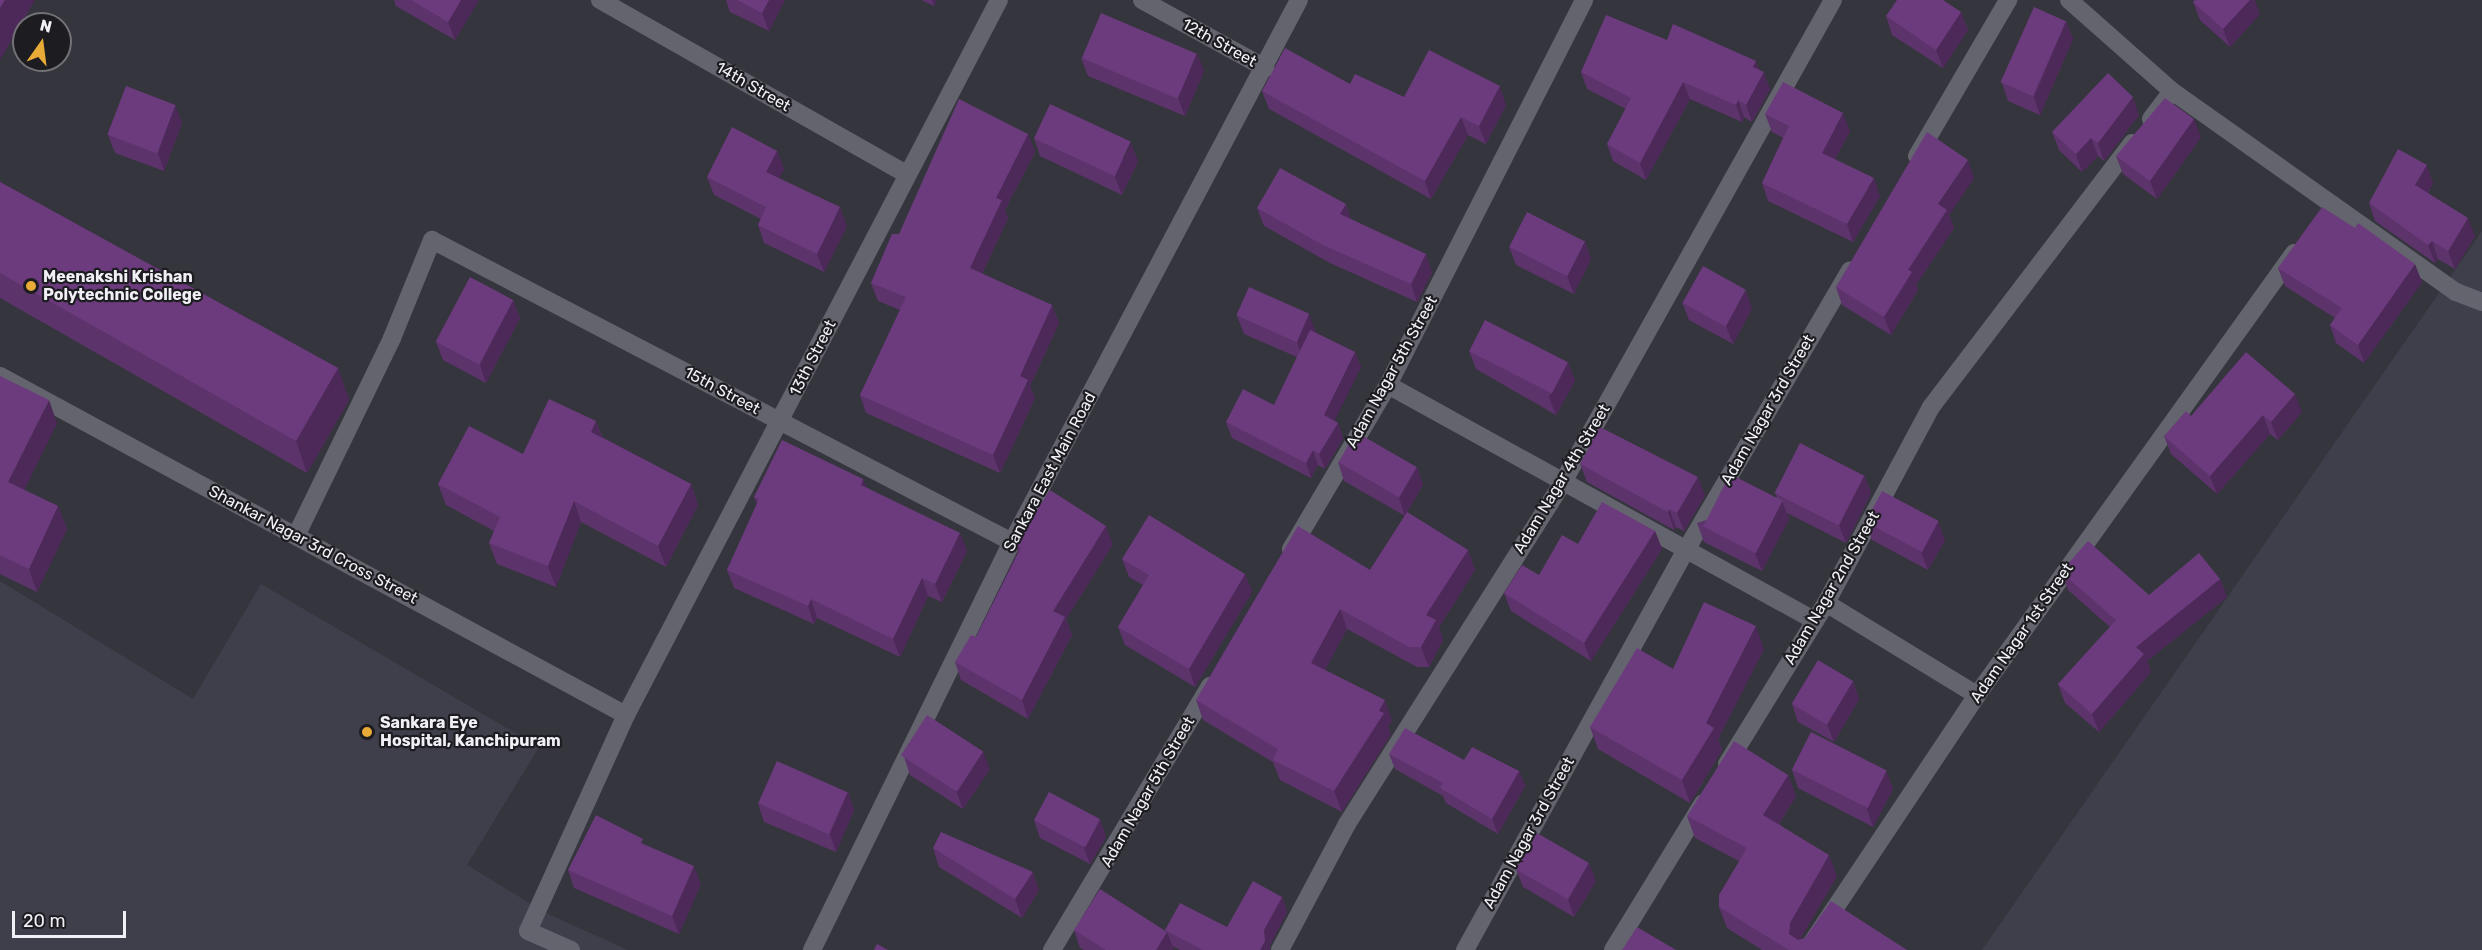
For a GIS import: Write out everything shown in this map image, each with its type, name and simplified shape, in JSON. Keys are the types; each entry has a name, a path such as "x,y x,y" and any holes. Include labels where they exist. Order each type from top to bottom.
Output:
{"street":[{"name":"14th Street","path":"600,0 906,174"},
{"name":"13th Street","path":"571,950 528,931 626,715 906,174 999,0"},
{"name":"12th Street","path":"1142,0 1266,68"},
{"name":"Sankara East Main Road","path":"812,950 1012,542 1266,68 1299,0"},
{"name":"Adam Nagar 5th Street","path":"1280,568 1388,385 1584,0"},
{"name":"Adam Nagar 4th Street","path":"1280,950 1347,824 1563,482 1833,0"},
{"path":"1907,173 2008,0"},
{"path":"2069,0 2172,91 2325,210 2456,292 2482,302"},
{"name":"Adam Nagar 2nd Street","path":"1613,950 1826,603 1931,407 2172,91"},
{"name":"Adam Nagar 1st Street","path":"1808,950 1977,695 2308,234"},
{"name":"15th Street","path":"296,536 392,338 432,240 1012,542"},
{"name":"Adam Nagar 3rd Street","path":"1465,950 1686,550 1859,255"},
{"name":"Shankar Nagar 3rd Cross Street","path":"0,376 626,715"},
{"path":"1388,385 1815,621"},
{"path":"1826,603 1977,695"},
{"name":"Adam Nagar 5th Street","path":"1052,950 1220,670"}],"shaded area":[{"path":"2482,231 2482,950 1982,950"},
{"path":"0,581 193,699 261,584 539,747 467,865 546,913 628,950 0,950"}],"building":[{"path":"411,0 461,0 448,22"},
{"path":"737,0 769,0 762,13"},
{"path":"1897,0 1943,0 1961,12 1936,50 1886,16"},
{"path":"2195,0 2250,0 2223,29 2193,2"},
{"path":"2034,7 2066,21 2033,96 2001,82"},
{"path":"1101,13 1197,54 1178,99 1082,58"},
{"path":"1606,15 1667,40 1673,24 1756,61 1753,67 1764,72 1746,105 1738,100 1736,105 1683,82 1640,163 1607,144 1631,98 1581,72"},
{"path":"1285,48 1350,84 1355,74 1404,97 1429,50 1500,86 1479,126 1461,117 1425,181 1262,91"},
{"path":"2108,73 2133,97 2098,143 2091,138 2076,154 2052,132"},
{"path":"1783,82 1843,113 1822,153 1874,178 1847,224 1762,183 1789,126 1765,114"},
{"path":"126,86 175,105 157,154 107,135"},
{"path":"2165,98 2194,119 2150,181 2116,156"},
{"path":"959,99 1028,134 996,198 1002,200 970,268 1052,305 1020,376 1028,380 993,455 860,395 906,297 871,283 892,234 899,234"},
{"path":"1050,104 1131,142 1115,176 1034,138"},
{"path":"732,127 777,151 766,172 840,207 817,254 758,225 766,207 707,177"},
{"path":"1927,132 1968,160 1938,204 1947,210 1908,270 1912,272 1884,317 1836,287"},
{"path":"2398,149 2427,165 2415,185 2468,218 2448,251 2432,241 2428,245 2369,203"},
{"path":"1280,168 1346,204 1340,214 1426,254 1411,284 1323,245 1257,208"},
{"path":"0,182 338,368 296,441 0,273"},
{"path":"2322,207 2355,228 2358,223 2415,264 2358,345 2330,325 2342,308 2278,268"},
{"path":"1527,212 1585,242 1567,276 1509,247"},
{"path":"1703,266 1746,290 1725,326 1683,303"},
{"path":"470,277 513,300 479,364 436,341"},
{"path":"1249,287 1309,314 1297,342 1236,315"},
{"path":"1485,320 1568,362 1552,393 1469,351"},
{"path":"1310,330 1355,352 1324,415 1338,423 1319,454 1313,450 1306,463 1226,422 1243,389 1274,405"},
{"path":"2246,352 2295,394 2271,422 2263,415 2210,476 2164,436 2186,411 2191,416"},
{"path":"0,376 49,400 8,482 58,506 29,569 0,555"},
{"path":"549,399 596,421 591,432 691,484 658,546 574,501 548,566 489,543 500,517 438,484 469,426 523,454"},
{"path":"1600,427 1698,477 1677,513 1669,509 1668,512 1580,464"},
{"path":"1356,432 1417,467 1399,497 1338,462"},
{"path":"782,440 863,479 861,485 960,533 935,584 922,578 893,639 811,599 808,606 727,570 759,499 754,497"},
{"path":"1800,443 1864,476 1839,526 1775,493"},
{"path":"1730,474 1783,501 1756,553 1703,527"},
{"path":"1050,490 1106,526 1053,611 1065,617 1022,700 955,662 971,635 976,637 1021,548 1015,544"},
{"path":"1882,491 1939,521 1922,552 1866,522"},
{"path":"1602,502 1655,531 1584,643 1504,593 1522,565 1539,575 1562,535 1578,544"},
{"path":"1407,512 1468,550 1426,615 1436,620 1421,647 1409,647 1340,609 1311,663 1385,700 1379,711 1384,713 1334,791 1273,760 1278,749 1196,700 1298,526 1370,570"},
{"path":"1149,515 1245,574 1189,669 1118,627 1149,575 1122,559"},
{"path":"2088,541 2149,595 2199,553 2220,579 2136,647 2144,654 2092,714 2058,684 2116,620 2061,572"},
{"path":"1704,602 1756,626 1706,723 1714,728 1682,780 1590,727 1637,648 1673,669"},
{"path":"1818,660 1853,681 1827,725 1792,704"},
{"path":"927,715 983,751 957,792 901,755"},
{"path":"1405,728 1464,760 1472,747 1519,771 1492,819 1440,788 1443,783 1389,754"},
{"path":"1811,732 1887,771 1868,808 1792,769"},
{"path":"1734,741 1788,775 1763,815 1829,855 1790,923 1789,934 1798,940 1805,938 1831,901 1907,950 1789,950 1719,907 1719,895 1747,848 1687,816"},
{"path":"777,761 847,792 829,834 758,803"},
{"path":"1049,792 1100,819 1085,847 1034,820"},
{"path":"596,815 643,839 641,843 694,866 672,916 568,870"},
{"path":"941,832 1033,872 1015,899 933,848"},
{"path":"1537,833 1589,863 1568,899 1516,869"},
{"path":"1253,881 1282,897 1264,930 1265,941 1260,950 1203,950 1165,930 1180,903 1227,927"},
{"path":"1100,889 1167,932 1156,950 1106,950 1074,930"},
{"path":"1637,927 1676,950 1622,950"},
{"path":"877,944 888,950 874,950"}],"place":[{"name":"Meenakshi Krishan Polytechnic College","path":"31,286"},
{"name":"Sankara Eye Hospital, Kanchipuram","path":"367,732"}]}
